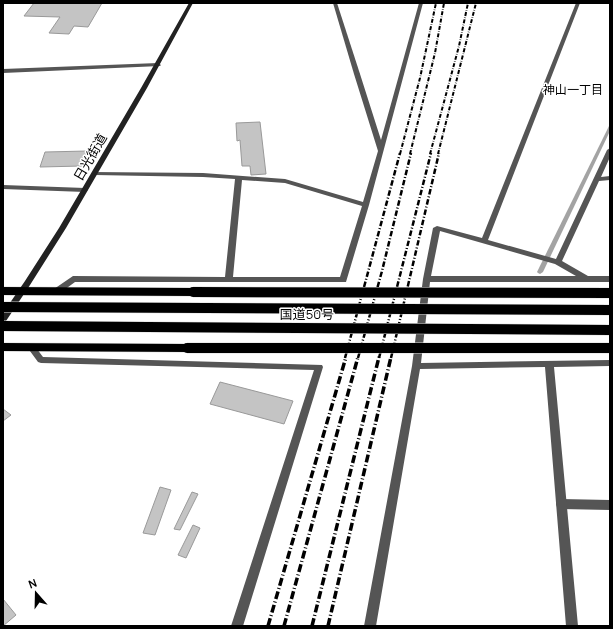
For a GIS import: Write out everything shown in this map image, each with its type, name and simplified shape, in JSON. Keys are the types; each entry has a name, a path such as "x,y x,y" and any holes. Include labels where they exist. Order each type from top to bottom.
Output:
{"highway":[{"path":"3,291 610,293"},
{"name":"国道50号","path":"3,307 610,310"},
{"name":"国道50号","path":"3,326 610,330"},
{"path":"3,347 610,348"}],"main road":[{"name":"日光街道","path":"3,319 23,291 86,190 158,65 191,3"}],"street":[{"path":"335,3 381,152"},
{"path":"57,292 73,279 229,278 343,280 381,152 421,3"},
{"path":"484,242 578,3"},
{"path":"3,71 158,65"},
{"path":"558,262 610,150"},
{"path":"95,173 239,177 285,180 366,205"},
{"path":"229,278 239,177"},
{"path":"596,179 610,178"},
{"path":"3,187 86,190"},
{"path":"370,626 416,366 427,279 437,228 558,262 585,278"},
{"path":"427,279 610,279"},
{"path":"31,347 41,360 319,367 237,626"},
{"path":"416,366 610,363"},
{"path":"549,364 572,626"},
{"path":"561,504 610,505"}],"building":[{"path":"34,3 102,3 88,27 74,26 69,34 49,33 60,17 24,16"},
{"path":"260,122 266,174 251,175 250,166 242,166 240,140 237,141 236,123"},
{"path":"87,151 82,166 40,167 45,152"},
{"path":"220,382 293,401 284,424 210,404"},
{"path":"3,409 11,415 3,421"},
{"path":"160,487 171,490 155,535 143,533"},
{"path":"192,492 198,494 180,530 174,529"},
{"path":"193,525 200,528 186,558 178,555"},
{"path":"3,599 16,615 3,626"}],"waterway":[{"path":"540,272 610,127"}],"railway":[{"path":"400,154 420,78 436,3"},
{"path":"410,154 435,53 444,3"},
{"path":"430,154 459,46 468,3"},
{"path":"438,154 476,3"},
{"path":"345,358 400,153"},
{"path":"358,358 382,271 411,153"},
{"path":"379,358 431,153"},
{"path":"391,358 439,153"},
{"path":"268,626 346,357"},
{"path":"284,626 358,357"},
{"path":"312,626 379,357"},
{"path":"328,626 391,357"}],"district":[{"name":"神山一丁目","path":"573,90"}]}
